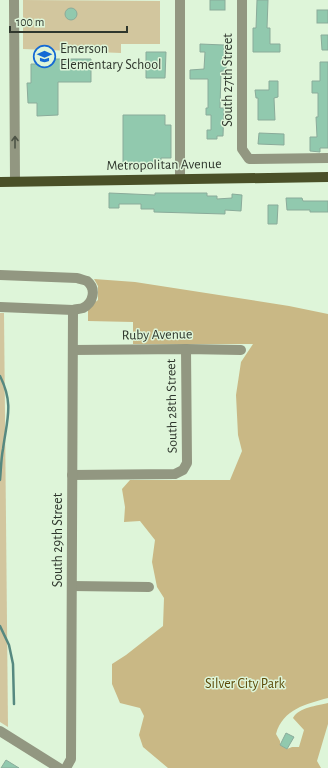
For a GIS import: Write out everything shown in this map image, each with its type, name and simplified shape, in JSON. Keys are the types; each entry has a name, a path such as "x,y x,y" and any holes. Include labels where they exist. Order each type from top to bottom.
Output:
{"main road":[{"name":"Metropolitan Avenue","path":"0,182 328,177"}],"street":[{"path":"14,0 15,181"},
{"path":"180,0 180,179"},
{"name":"South 27th Street","path":"242,0 242,149 249,159 328,158"},
{"path":"0,275 77,278 86,281 92,288 93,296 89,304 82,308 73,310 0,306"},
{"name":"South 29th Street","path":"66,768 70,759 74,350 73,310"},
{"name":"South 28th Street","path":"72,475 175,474 183,470 187,463 186,349"},
{"name":"Ruby Avenue","path":"74,350 241,350"},
{"path":"72,586 149,587"},
{"path":"0,732 59,768"}],"shaded area":[{"path":"23,0 160,1 160,44 121,44 121,53 23,49"},
{"path":"0,313 4,313 8,727 0,722"}],"green space":[{"name":"Silver City Park","path":"94,279 135,282 289,306 328,314 328,698 304,705 290,713 279,726 276,734 280,741 280,745 287,749 299,747 304,730 293,718 299,711 328,703 328,724 317,761 321,768 168,768 143,747 139,735 144,716 140,708 120,703 112,684 112,664 163,626 164,598 157,587 152,562 155,540 140,521 124,522 125,507 122,489 130,480 230,480 242,451 238,435 236,395 241,362 253,344 133,344 133,322 88,321 88,308 98,300 98,286"}],"building":[{"path":"210,0 225,0 225,10 210,10"},
{"path":"257,0 268,0 267,28 270,28 270,44 280,44 280,52 253,52 253,28 256,28"},
{"path":"71,8 75,10 77,14 75,18 71,20 67,18 65,14 67,10"},
{"path":"317,10 328,10 328,23 317,23"},
{"path":"321,35 328,35 328,50 322,50"},
{"path":"200,44 224,45 224,54 226,54 226,71 221,71 220,108 224,108 223,136 217,136 217,139 207,139 207,130 211,130 211,115 206,115 206,108 208,108 208,79 190,79 190,70 204,69 205,52 200,52"},
{"path":"146,52 166,52 165,78 146,78"},
{"path":"55,59 91,59 91,82 58,82 58,115 37,116 37,103 28,103 27,83 31,83 31,64 38,64 38,61 55,61"},
{"path":"320,62 328,62 328,148 320,148 320,152 310,151 310,137 317,137 316,117 318,117 318,93 312,93 312,81 320,81"},
{"path":"269,81 278,81 278,97 274,98 275,120 258,120 258,98 256,98 255,90 269,90"},
{"path":"123,115 165,115 165,125 171,125 171,158 161,158 161,169 123,169"},
{"path":"259,133 284,134 284,145 258,144"},
{"path":"109,193 155,195 155,193 207,193 207,196 217,196 217,199 232,198 232,194 242,195 241,211 225,210 225,214 154,212 154,209 141,209 141,204 119,204 119,208 109,208"},
{"path":"286,198 302,198 303,201 328,201 328,212 287,210"},
{"path":"268,205 278,205 277,224 268,224"},
{"path":"286,733 294,737 287,749 280,745"},
{"path":"6,760 19,768 1,768"}],"waterway":[{"path":"0,376 7,395 8,403 8,420 0,480"},
{"path":"0,626 9,645 13,664 14,704"}],"place":[{"name":"Emerson Elementary School","path":"44,57"}]}
